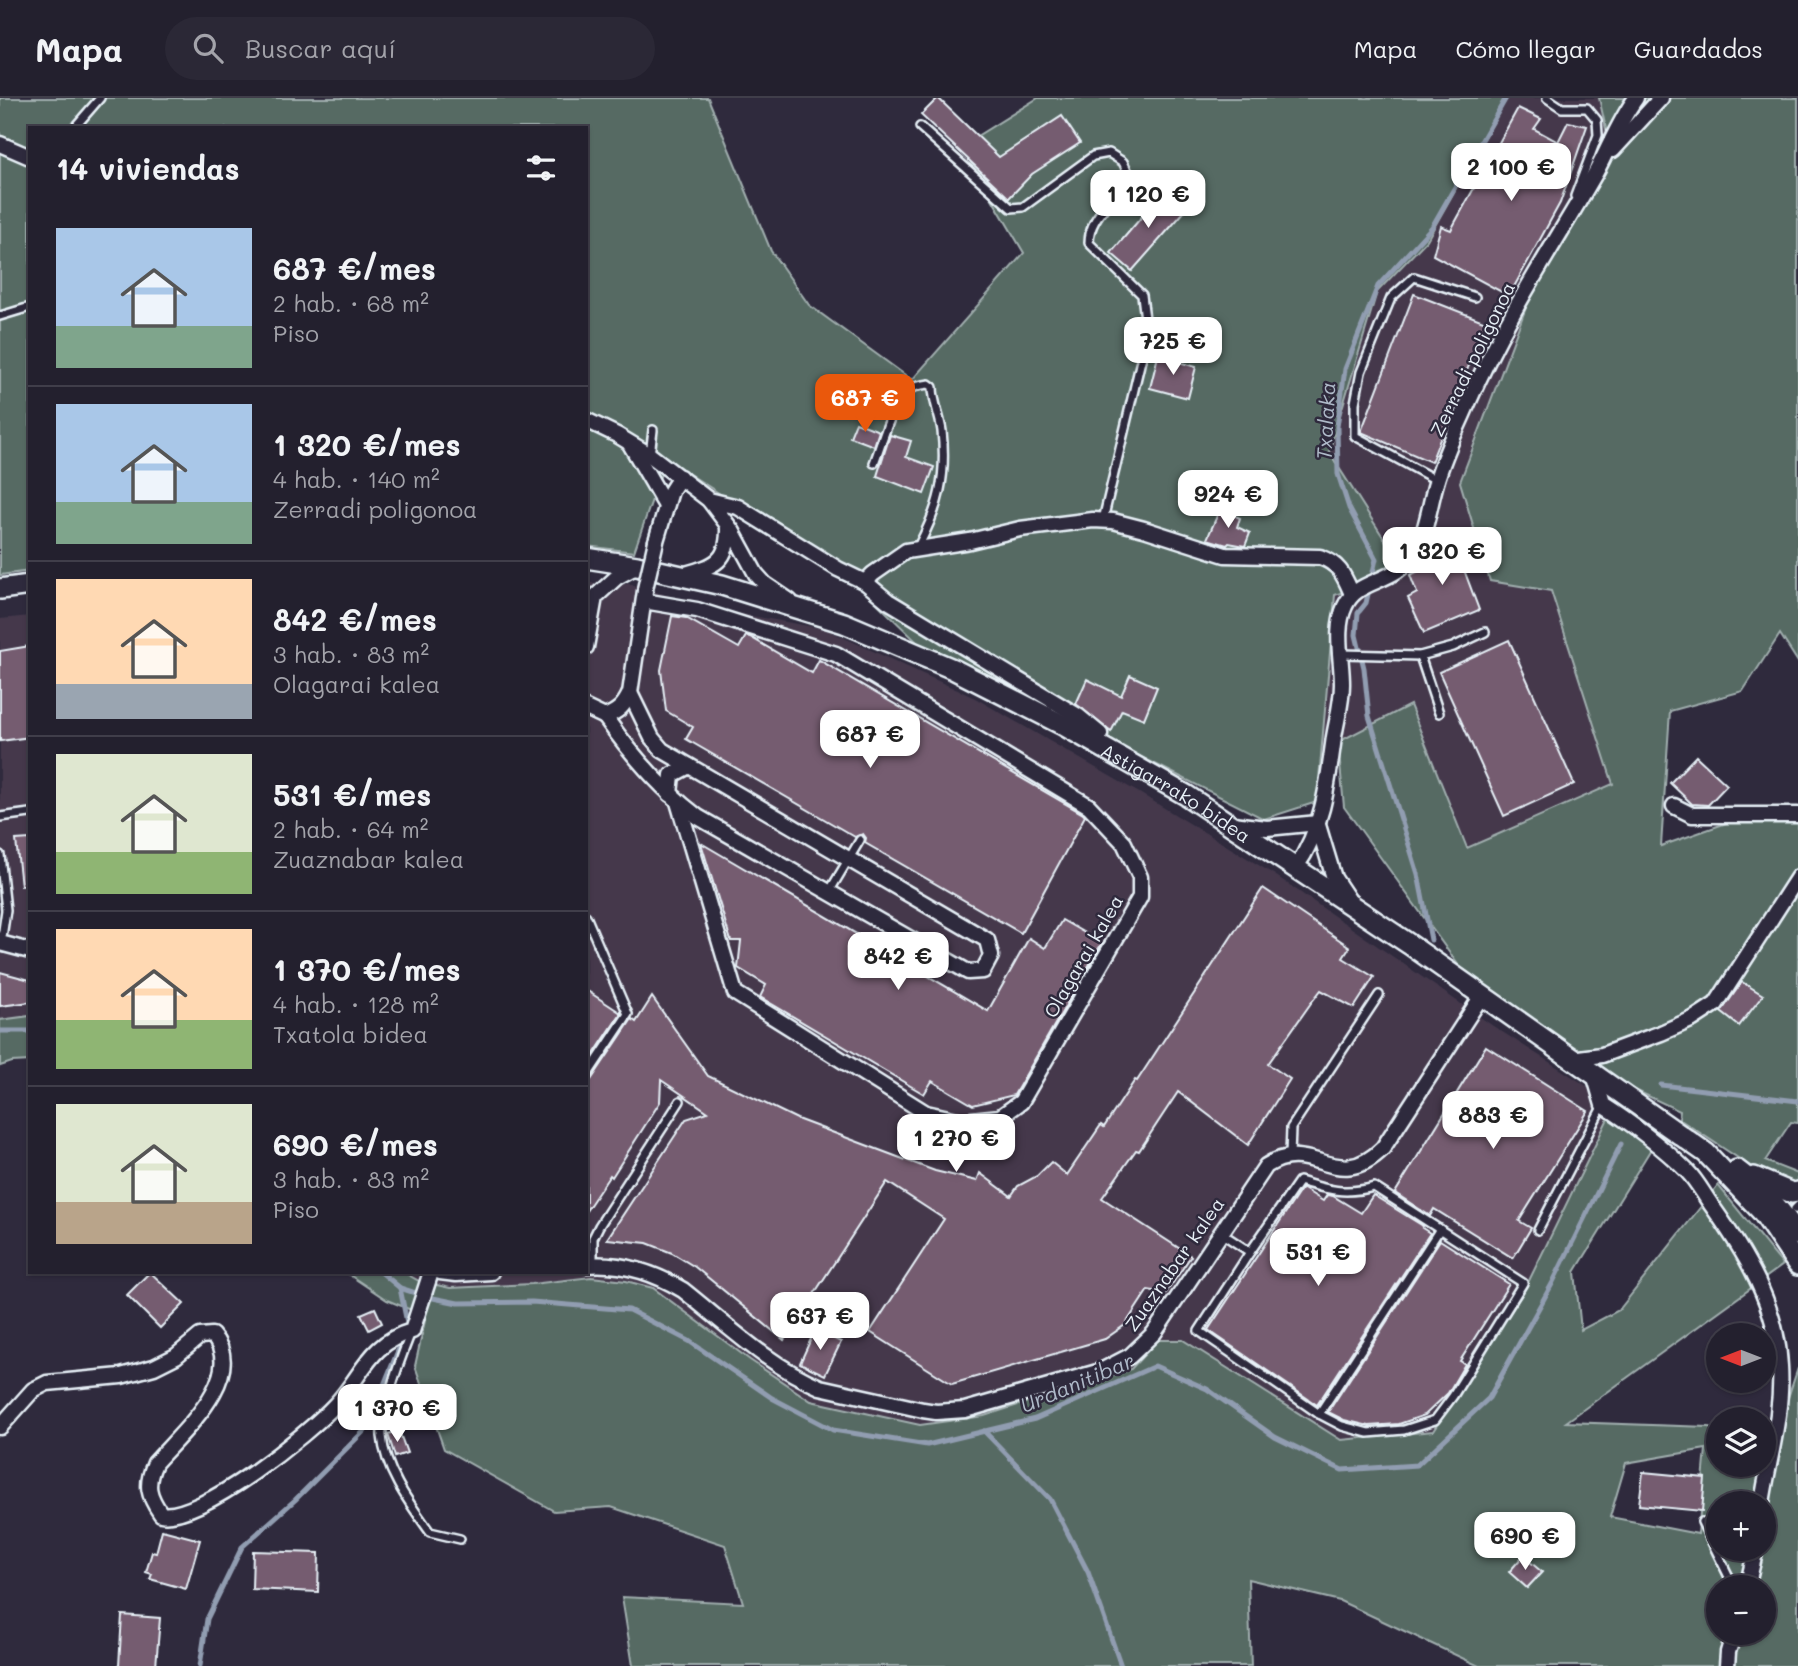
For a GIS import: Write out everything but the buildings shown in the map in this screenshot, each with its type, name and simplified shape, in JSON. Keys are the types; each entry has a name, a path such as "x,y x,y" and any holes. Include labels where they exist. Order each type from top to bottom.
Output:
{"main road":[{"name":"Astigarrako bidea","path":"588,558 722,585 845,623 953,669 1097,744 1232,824 1706,1153 1714,1155 1774,1213 1794,1206 1792,1240 1798,1265"},
{"path":"0,589 28,585"},
{"name":"Astigarrako bidea","path":"1735,1175 1763,1213 1792,1240"},
{"path":"1735,1175 1793,1193 1794,1206"}],"street":[{"path":"1597,171 1636,98"},
{"path":"1597,171 1624,137 1661,98"},
{"path":"0,144 28,156"},
{"name":"Zerradi poligonoa","path":"1357,590 1403,568 1414,553 1425,532 1437,480 1471,397 1567,220 1597,171"},
{"path":"588,421 650,455 709,500 728,524 756,575 799,608"},
{"path":"628,442 666,506"},
{"path":"588,709 605,717 623,707 630,693 656,541 666,506 680,477"},
{"path":"709,500 738,507 838,569 865,582 888,601 1078,716 1100,734 1097,744"},
{"path":"865,582 906,551 971,541 1049,524 1103,521 1143,528 1225,555 1320,557 1331,561 1341,569 1357,590 1344,607 1339,629 1348,654 1318,823 1306,852 1296,867"},
{"path":"681,576 710,567 722,559 728,540 728,524"},
{"path":"588,625 591,592 637,566"},
{"name":"Olagarai kalea","path":"645,595 835,654 920,712 1088,806 1125,843 1140,877 1140,897 1021,1102 1000,1117 962,1121 926,1113 735,993 674,798"},
{"name":"Olagarai kalea","path":"605,717 619,737 674,798 698,817 968,972 983,971 991,956 987,940 662,750 652,738 630,693"},
{"path":"674,798 672,775 689,766"},
{"path":"1674,806 1692,815 1798,815"},
{"path":"1232,824 1266,828 1318,823"},
{"path":"1318,823 1334,878 1351,905"},
{"path":"1571,1059 1602,1055 1661,1033 1693,1019 1716,1004 1798,877"},
{"path":"0,944 28,951"},
{"path":"1296,1155 1333,1167 1355,1166 1375,1156 1435,1071 1481,997"},
{"path":"1594,1074 1603,1105 1688,1172 1730,1232 1761,1285 1772,1317 1780,1366 1777,1431 1764,1491"},
{"path":"1669,1157 1683,1136"},
{"name":"Zuaznabar kalea","path":"589,1265 624,1266 670,1282 779,1366 812,1384 923,1410 951,1412 978,1407 1101,1371 1130,1356 1154,1333 1225,1236 1266,1166 1283,1157 1296,1155"},
{"path":"0,1427 33,1390 47,1383 121,1376 154,1367 176,1356 200,1336 212,1335 218,1341 223,1358 220,1376 210,1401 155,1463 150,1474 148,1492 161,1514 171,1516 214,1497 281,1453 316,1426 356,1380 370,1356 398,1335 412,1331 429,1277"},
{"path":"1727,1666 1731,1645"}],"lane":[{"path":"76,126 100,98"},
{"path":"1547,98 1562,108 1587,108 1597,120 1598,135 1567,220"},
{"path":"920,127 1011,208 1023,206 1093,156 1109,153 1123,162 1127,170 1125,181 1094,219 1089,231 1089,243 1142,295 1147,335 1103,521"},
{"path":"1437,480 1355,436 1355,403 1361,372 1391,298 1414,277 1475,297"},
{"path":"0,316 28,308"},
{"path":"874,463 899,400 908,390 929,384 933,387 941,428 944,476 932,520 918,548"},
{"path":"650,455 653,430"},
{"path":"1348,654 1420,656 1453,647 1485,632"},
{"path":"1420,656 1439,713"},
{"path":"0,817 28,813"},
{"path":"829,892 860,840"},
{"path":"0,855 6,910 0,944"},
{"path":"588,921 628,1014 588,1074"},
{"path":"1296,1155 1291,1128 1379,995"},
{"path":"589,1265 593,1238 598,1226 680,1101"},
{"path":"1538,1230 1603,1105"},
{"path":"1299,1181 1353,1193 1374,1187 1440,1229 1523,1283 1453,1396 1435,1420 1404,1430 1368,1433 1342,1426 1319,1414 1199,1331 1299,1181"},
{"path":"1319,1414 1440,1229"},
{"path":"1225,1236 1250,1252"},
{"path":"412,1331 387,1405 382,1435 389,1461 405,1497 430,1532 460,1539"},
{"path":"1702,1522 1728,1575"}],"shaded area":[{"path":"1507,98 1599,98 1611,151 1551,591 1613,784 1467,848 1410,706 1322,750 1335,595 1403,570 1329,452 1378,292 1427,240"},
{"path":"588,583 629,584 713,609 825,629 975,698 1275,875 1493,1026 1615,1104 1523,1293 1434,1431 1341,1440 1183,1340 1158,1340 1132,1369 984,1416 920,1425 811,1401 750,1360 653,1288 591,1277 532,1284 450,1288 419,1281 407,1274 588,1274"},
{"path":"28,616 28,1016 0,1020 0,619"}],"green space":[{"path":"0,98 708,98 771,251 809,305 912,380 1024,253 961,146 1038,98 1507,98 1427,240 1377,292 1329,452 1404,570 1335,595 1317,802 1264,819 920,645 853,580 666,459 634,552 588,546 588,126 28,126 28,571 0,575"},
{"path":"1599,98 1798,98 1798,662 1780,634 1743,691 1670,711 1661,846 1752,814 1798,814 1798,1123 1791,1122 1765,1161 1798,1174 1798,1184 1770,1179 1679,1119 1680,1111 1618,1082 1459,966 1344,807 1338,742 1410,705 1467,848 1613,784 1551,591 1490,581 1460,482 1527,305 1611,151"},
{"path":"28,1016 28,1061 0,1066 0,1020"},
{"path":"1615,1104 1659,1136 1575,1272 1581,1330 1619,1310 1718,1185 1783,1265 1566,1422 1706,1427 1706,1449 1706,1477 1776,1477 1776,1433 1798,1368 1798,1666 1479,1666 1340,1601 1248,1579 1251,1666 633,1666 622,1597 743,1603 725,1545 611,1507 554,1511 444,1449 415,1366 426,1316 387,1300 348,1274 407,1274 419,1281 450,1288 532,1284 591,1277 626,1281 653,1288 750,1360 811,1401 920,1425 984,1416 1131,1369 1158,1340 1183,1340 1341,1440 1433,1431 1523,1293","holes":["1706,1449 1698,1534 1610,1517 1626,1463"]}],"waterway":[{"name":"Txalaka","path":"1431,940 1418,874 1369,716 1364,668 1356,635 1358,613 1366,603 1376,559 1349,508 1338,474 1337,427 1345,369 1378,286 1432,227 1506,98"},
{"name":"Urdanitibar","path":"0,1031 28,1031"},
{"name":"Urdanitibar","path":"1661,1085 1798,1101"},
{"name":"Urdanitibar","path":"383,1274 400,1288 458,1303 532,1302 629,1310 689,1341 772,1398 833,1430 927,1445 1035,1419 1155,1366 1207,1389 1275,1437 1342,1470 1417,1465 1489,1398 1552,1284 1621,1144"},
{"path":"400,1288 407,1323"},
{"path":"200,1666 207,1619 242,1547 295,1500 366,1429 402,1341"},
{"path":"984,1431 1050,1499 1088,1572 1121,1666"}]}
